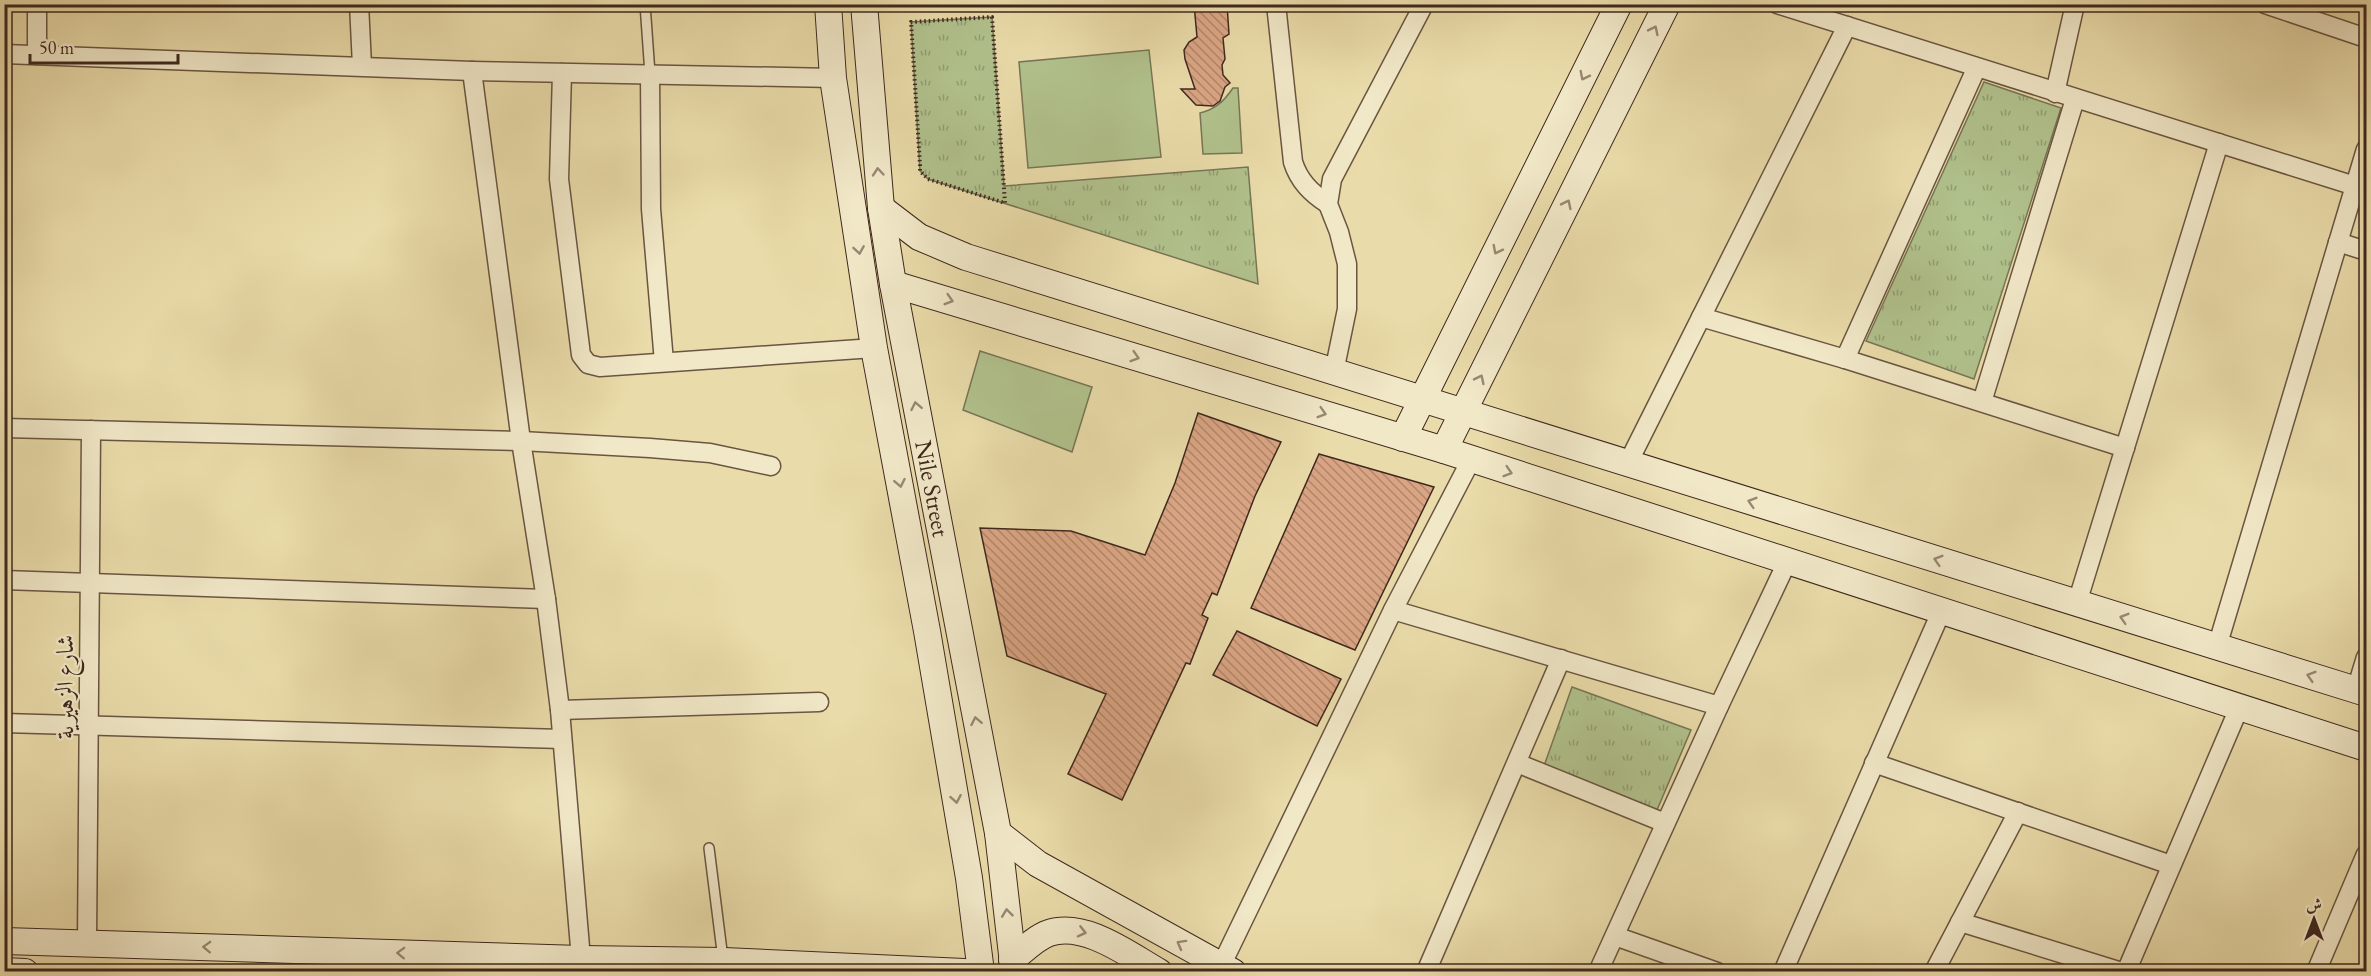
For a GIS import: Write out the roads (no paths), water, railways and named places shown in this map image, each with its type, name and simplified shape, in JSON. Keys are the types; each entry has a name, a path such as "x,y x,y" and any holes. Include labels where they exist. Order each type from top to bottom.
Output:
{"main road":[{"name":"Nile Street","path":"828,4 833,78 874,348 927,631 969,878 981,972"},
{"name":"Nile Street","path":"864,4 881,208 893,284 998,833 1013,966"},
{"path":"1403,438 1619,4"},
{"path":"1444,450 1667,4"},
{"path":"881,208 919,237 958,254 2361,692"},
{"path":"893,284 1444,450 2367,748"},
{"path":"998,833 1038,864 1227,969"},
{"path":"1013,966 1035,941 1048,933 1072,930 1095,936 1159,972"},
{"path":"4,941 581,959 724,961 964,972"},
{"path":"4,971 25,972"}],"street":[{"path":"37,4 38,55"},
{"path":"359,4 362,66"},
{"path":"1275,4 1293,162 1297,174 1312,194 1328,204"},
{"path":"1334,372 1347,309 1347,264 1339,232 1328,204 1332,179 1424,4"},
{"path":"1777,4 1976,69 2355,186"},
{"path":"2055,93 2076,4"},
{"path":"2265,4 2367,38"},
{"path":"1628,463 1847,26"},
{"path":"4,54 472,71 833,78"},
{"path":"1845,359 1976,69"},
{"path":"472,71 521,441 546,599 560,710 581,959"},
{"path":"562,73 559,179 581,355 588,364 600,367 874,348"},
{"path":"650,74 651,209 664,362"},
{"path":"1982,402 2074,99"},
{"path":"2077,603 2218,143"},
{"path":"2217,647 2367,149"},
{"path":"2338,242 2367,250"},
{"path":"1701,317 1845,359 2125,448"},
{"path":"4,428 521,441 710,453 771,466"},
{"name":"شارع الزهيرية","path":"87,943 91,430"},
{"path":"1227,969 1393,610 1471,460"},
{"path":"1598,972 1788,560"},
{"path":"4,580 546,599"},
{"path":"1393,610 1719,706"},
{"path":"1783,972 1941,612"},
{"path":"2361,692 2367,657"},
{"path":"1426,972 1561,659"},
{"path":"560,710 819,702"},
{"path":"2126,972 2240,708"},
{"path":"4,723 562,739"},
{"path":"1517,763 1665,823"},
{"path":"1875,763 2171,865"},
{"path":"1934,972 2018,812"},
{"path":"2316,972 2367,854"},
{"path":"1960,922 2121,972"},
{"path":"1615,936 1717,972"}],"lane":[{"path":"645,4 650,74"},
{"path":"709,848 724,961"}]}
